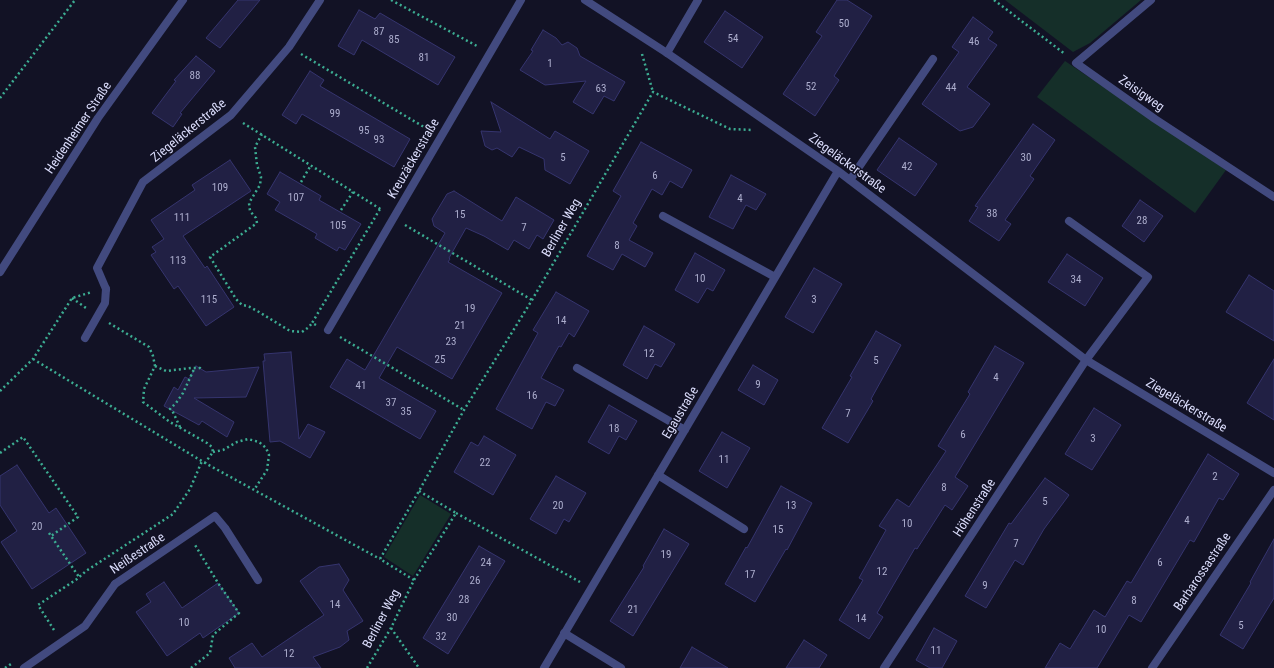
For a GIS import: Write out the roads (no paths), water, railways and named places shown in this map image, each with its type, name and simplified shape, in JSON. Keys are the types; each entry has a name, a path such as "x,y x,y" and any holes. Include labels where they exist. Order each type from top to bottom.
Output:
{"street":[{"name":"Heidenheimer Straße","path":"0,272 98,118 183,0"},
{"name":"Ziegeläckerstraße","path":"85,338 105,303 106,289 97,268 143,182 230,115 289,46 320,0"},
{"name":"Kreuzäckerstraße","path":"328,330 521,0"},
{"name":"Ziegeläckerstraße","path":"584,0 666,53 838,171 1086,360 1274,473"},
{"path":"666,53 698,0"},
{"name":"Zeisigweg","path":"1151,0 1076,63 1155,119 1274,197"},
{"path":"850,180 932,59"},
{"name":"Egaustraße","path":"544,668 838,171"},
{"path":"663,216 775,277"},
{"path":"1069,221 1148,277 1086,360"},
{"name":"Höhenstraße","path":"884,668 1086,360"},
{"path":"577,368 685,430"},
{"path":"658,476 744,529"},
{"name":"Barbarossastraße","path":"1152,668 1274,490"},
{"name":"Neißestraße","path":"26,667 85,626 115,584 215,516 258,580"},
{"path":"564,633 620,668"}]}
